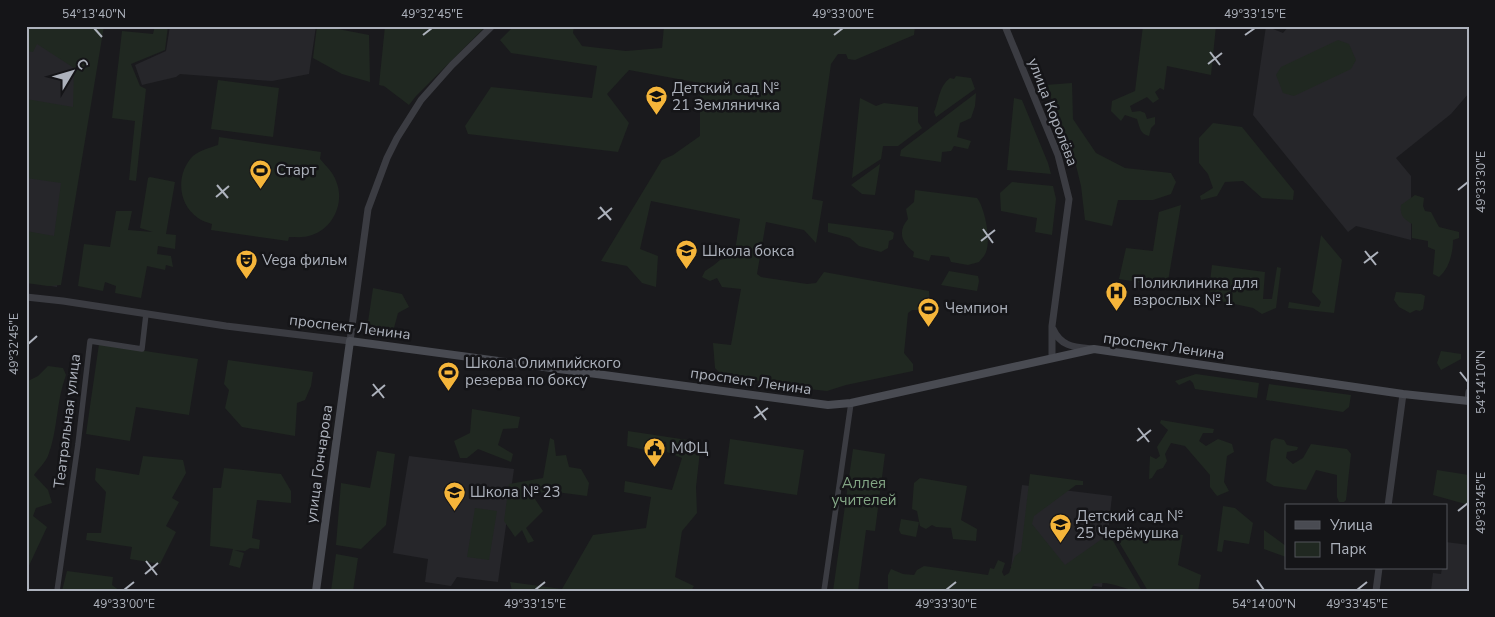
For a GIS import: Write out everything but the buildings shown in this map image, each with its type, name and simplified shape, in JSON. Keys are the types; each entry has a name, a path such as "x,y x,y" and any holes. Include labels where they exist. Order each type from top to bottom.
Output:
{"main road":[{"name":"проспект Ленина","path":"350,341 828,405 851,403 1094,349 1403,394 1468,401"},
{"name":"улица Гончарова","path":"316,591 350,341"}],"street":[{"path":"350,341 368,209 387,158 421,100 492,26"},
{"name":"улица Королёва","path":"1005,26 1058,155 1069,199 1052,326 1052,358"},
{"name":"проспект Ленина","path":"26,298 63,301 226,326 350,341"},
{"name":"Театральная улица","path":"57,591 78,444 90,341 142,348 146,314"},
{"path":"1052,326 1057,337 1064,344 1094,349"},
{"path":"1468,401 1469,392"},
{"path":"1388,504 1403,394"},
{"path":"824,591 851,403"},
{"path":"1376,591 1379,570"}],"shaded area":[{"path":"170,26 316,26 309,74 272,81 180,74 176,77 142,85 135,65 166,51"},
{"path":"1266,26 1283,33 1289,26 1469,26 1469,93 1451,114 1396,158 1411,176 1411,240 1356,226 1348,232 1253,115"},
{"path":"26,27 91,38 57,287 26,282"},
{"name":"Школа № 23","path":"409,456 514,469 498,582 457,577 451,586 425,582 428,559 393,553"},
{"name":"Детский сад № 25 Черёмушка","path":"1022,485 1112,496 1102,587 1010,575"},
{"path":"1448,542 1469,545 1469,591 1431,591 1433,573 1441,574 1442,570 1448,570"}],"green space":[{"path":"26,26 104,26 61,285 48,286 26,283 26,231 54,236 61,183 26,178 26,99 73,107 74,68 37,44 33,52 26,51"},
{"path":"155,26 168,26 165,50 131,64 140,86 146,89 136,181 129,180 135,121 112,118 122,31 153,34"},
{"path":"317,26 338,26 338,29 369,35 370,82 342,74 313,58"},
{"path":"385,26 486,26 409,105 384,86 379,85"},
{"path":"514,26 574,26 573,33 582,46 626,51 662,48 664,26 683,28 684,26 915,26 914,35 855,60 848,59 846,54 838,54 831,64 812,199 823,201 816,243 804,230 766,222 757,274 761,277 807,284 816,283 824,272 929,291 930,310 912,310 908,313 904,353 913,364 913,371 846,385 827,391 799,388 719,372 715,368 713,343 731,345 741,289 722,287 717,278 710,281 702,277 705,271 720,260 734,257 740,219 651,201 640,249 658,256 656,287 642,283 627,266 601,261 662,160 673,155 700,136 700,83 629,70 607,94 629,123 618,152 468,134 465,126 491,87 592,98 597,66 511,53 500,40"},
{"path":"1143,26 1216,26 1211,75 1167,66 1164,90 1160,88 1155,92 1159,99 1153,103 1147,97 1130,106 1132,112 1140,111 1145,113 1147,119 1155,117 1155,124 1151,128 1149,136 1142,132 1137,119 1125,115 1121,121 1111,111 1112,101 1135,91"},
{"path":"1338,40 1349,44 1356,60 1351,69 1294,96 1283,93 1276,75 1281,67"},
{"path":"956,76 971,78 975,89 936,117 934,112 941,89 946,81 950,78 954,79"},
{"path":"218,80 279,88 273,137 211,129"},
{"path":"1072,83 1073,119 1096,153 1125,168 1171,173 1176,182 1171,194 1153,200 1118,200 1112,226 1085,220 1081,186 1073,153 1046,85"},
{"path":"976,93 975,106 971,118 960,123 957,137 971,141 968,149 954,146 951,151 942,152 941,162 900,156 901,150"},
{"path":"860,98 876,106 884,103 918,107 918,122 922,128 898,146 883,146 881,159 852,178"},
{"path":"1014,98 1022,100 1051,174 1007,170"},
{"path":"1213,123 1242,127 1294,191 1293,200 1262,198 1243,181 1225,182 1217,196 1201,200 1200,196 1213,188 1208,174 1199,163 1199,138"},
{"name":"Старт","path":"219,137 321,152 320,159 333,175 338,189 338,205 332,220 320,231 312,235 307,237 289,237 288,241 211,230 212,224 198,218 186,205 181,188 187,163 193,156 218,145"},
{"path":"880,164 875,195 862,194 851,185"},
{"path":"148,178 175,182 166,234 176,235 175,249 158,246 157,254 171,256 173,267 166,265 165,270 147,266 141,298 115,293 116,286 105,282 103,291 78,286 84,244 110,247 116,211 132,211 128,230 153,232 140,228"},
{"path":"1012,182 1053,186 1056,199 1052,235 1035,232 1037,218 1001,211 1000,193"},
{"path":"915,190 977,198 985,216 988,240 985,253 979,262 968,265 951,262 949,257 931,255 929,261 913,257 914,252 906,245 902,233 908,219 906,209 914,202"},
{"path":"1415,195 1424,198 1423,206 1425,211 1431,212 1439,227 1459,232 1459,238 1453,240 1448,265 1439,277 1433,274 1435,250 1428,247 1428,241 1412,238 1412,224 1404,218 1401,212 1401,205"},
{"path":"1181,205 1167,287 1119,279 1126,248 1153,251 1159,212"},
{"path":"828,223 891,231 894,233 893,239 889,241 888,248 881,252 859,246 850,238 828,232"},
{"path":"1321,235 1342,260 1334,313 1288,308 1289,302 1319,307 1321,302 1312,292"},
{"path":"1212,265 1265,272 1263,299 1272,299 1277,267 1281,268 1276,308 1262,314 1253,308 1216,300 1209,289"},
{"path":"949,271 978,276 977,291 941,285"},
{"path":"373,288 402,294 409,307 398,313 394,328 380,329 368,322"},
{"path":"1396,292 1425,296 1423,309 1410,313 1399,307 1394,300"},
{"path":"99,344 198,359 189,415 136,407 130,441 86,434"},
{"path":"1441,351 1461,354 1461,359 1441,370 1437,363"},
{"path":"228,360 313,372 311,386 305,400 297,403 295,436 242,427 225,408 229,390 224,384"},
{"path":"48,366 63,368 66,375 60,395 54,436 47,459 34,475 48,490 52,503 36,508 33,516 47,527 26,572 26,380 28,381 38,376"},
{"path":"1196,374 1259,383 1257,398 1195,389 1190,380 1179,385 1175,381"},
{"path":"1269,384 1351,395 1349,407 1343,412 1266,400"},
{"path":"472,409 520,417 518,428 503,429 498,445 513,454 511,462 478,449 467,458 460,458 454,441 470,433"},
{"path":"1161,420 1214,429 1213,433 1203,433 1199,441 1206,446 1218,439 1232,444 1234,452 1227,456 1224,482 1229,491 1217,496 1210,487 1210,475 1185,446 1171,443 1165,454 1167,461 1163,468 1157,470 1152,478 1149,479 1150,456 1156,459 1160,456 1157,447 1168,430 1160,423"},
{"path":"628,431 701,442 696,487 697,513 682,531 675,577 694,586 691,591 512,591 510,582 562,589 593,535 646,528 651,497 624,492 625,481 672,490 682,458 667,452 666,442 652,440 650,451 627,446"},
{"path":"550,438 554,440 556,456 566,455 569,467 581,469 589,483 587,496 556,492 531,493 543,511 526,528 534,541 528,543 522,530 515,537 504,521 509,484 543,478"},
{"path":"1275,438 1284,440 1287,445 1298,447 1297,450 1287,452 1286,458 1293,464 1303,458 1311,444 1347,449 1351,454 1346,500 1339,502 1337,497 1337,475 1316,470 1306,490 1274,486 1266,481 1271,441"},
{"path":"730,439 804,450 797,495 724,484"},
{"name":"Аллея учителей","path":"853,449 885,454 875,531 866,530 858,591 833,591"},
{"path":"377,451 395,454 386,525 361,549 336,545 341,483 370,488"},
{"path":"143,456 183,460 186,473 172,498 179,502 166,526 176,532 160,564 130,559 132,547 86,540 87,533 101,533 106,492 95,480 96,468 139,475"},
{"path":"224,468 281,474 291,491 291,503 257,500 252,538 260,540 259,549 234,550 244,553 240,568 229,565 233,549 210,546 213,488 221,488"},
{"path":"1437,470 1469,475 1469,505 1433,495"},
{"path":"1030,474 1083,481 1083,485 1076,485 1034,516 1032,524 1065,565 1109,534 1142,591 1100,583 1094,584 1090,591 888,591 888,575 891,569 903,574 914,575 917,570 924,566 988,575 990,568 994,569 998,560 1005,563 1002,572 1004,576 1009,573 1015,556 1021,551"},
{"path":"920,478 967,486 961,520 977,529 976,541 953,539 951,528 932,525 926,529 920,526 917,511 912,509 914,483"},
{"path":"1223,506 1235,508 1253,523 1249,544 1224,540 1222,552 1217,551"},
{"path":"475,508 497,511 489,560 467,557"},
{"path":"901,519 919,522 916,537 901,534 899,530"},
{"path":"1117,527 1183,535 1178,565 1201,575 1198,591 1148,591 1116,537"},
{"path":"1264,530 1285,545 1285,557 1264,549"},
{"path":"336,554 358,558 353,591 331,591"},
{"path":"67,571 113,577 112,585 120,591 62,591"}],"place":[{"name":"Детский сад № 21 Земляничка","path":"656,116"},
{"name":"Старт","path":"260,189"},
{"name":"Школа бокса","path":"686,270"},
{"name":"Vega фильм","path":"246,279"},
{"name":"Поликлиника для взрослых № 1","path":"1117,311"},
{"name":"Чемпион","path":"929,327"},
{"name":"Школа Олимпийского резерва по боксу","path":"449,391"},
{"name":"МФЦ","path":"655,467"},
{"name":"Школа № 23","path":"454,511"},
{"name":"Детский сад № 25 Черёмушка","path":"1060,544"}]}
